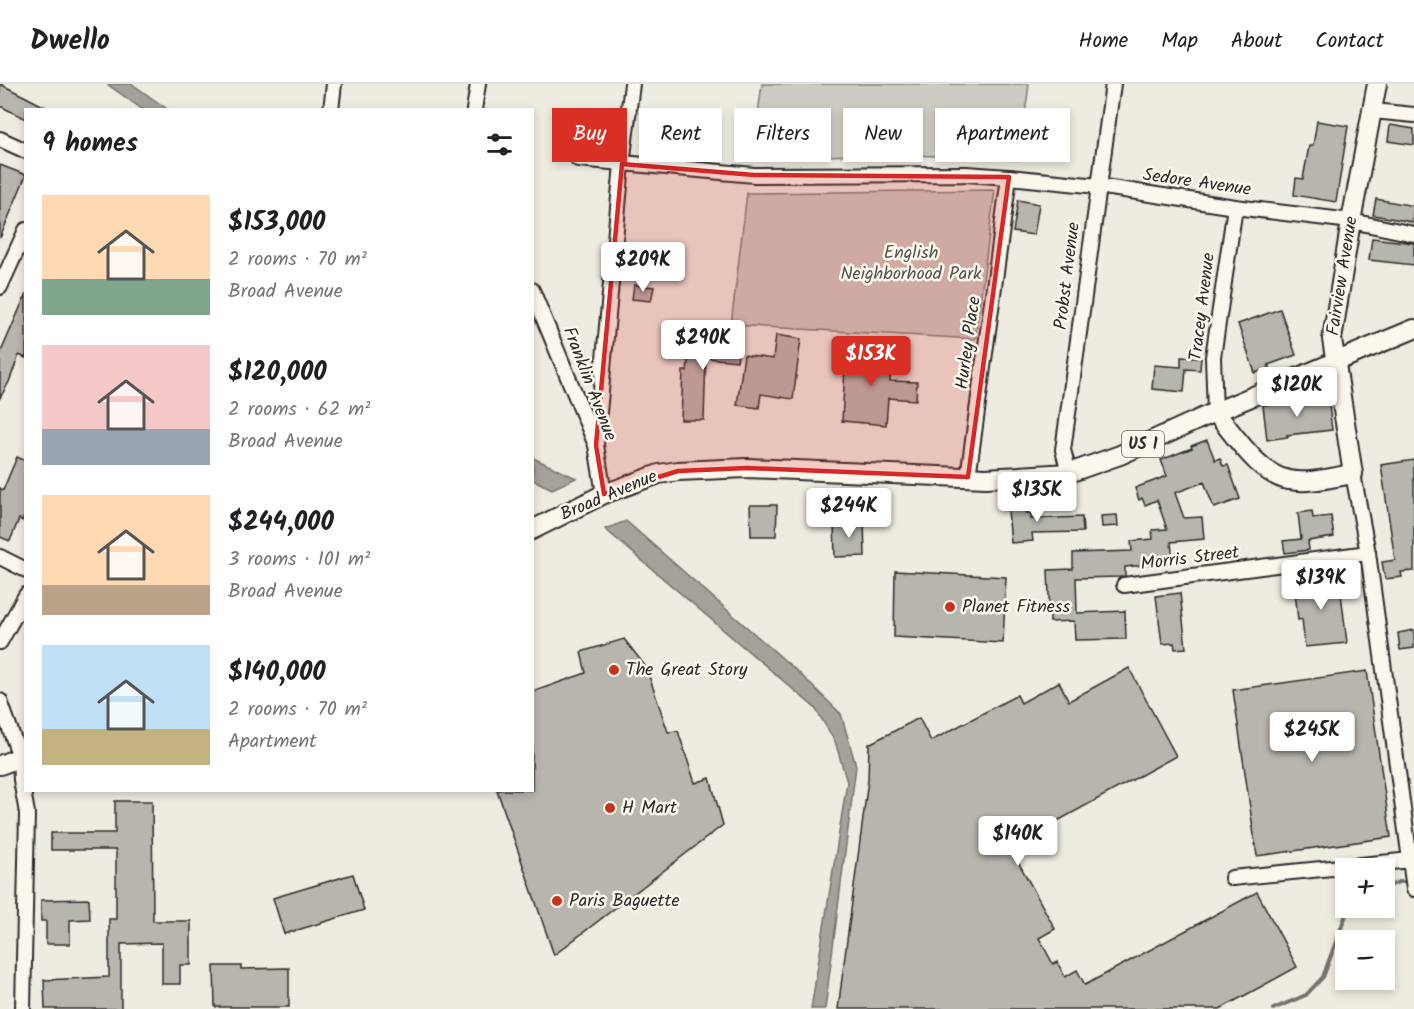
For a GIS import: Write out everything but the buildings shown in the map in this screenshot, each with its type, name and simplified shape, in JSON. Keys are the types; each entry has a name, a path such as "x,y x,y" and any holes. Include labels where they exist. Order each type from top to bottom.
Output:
{"main road":[{"name":"Fairview Avenue","path":"1353,474 1332,339 1351,220 1377,84"},
{"name":"Broad Avenue","path":"534,529 604,494 659,474 678,471 747,468 969,477 1069,473 1120,455 1334,361 1414,329"},
{"path":"1215,412 1270,473 1286,480 1300,481 1353,474"},
{"path":"0,765 23,756"}],"street":[{"path":"331,108 334,84"},
{"path":"474,108 478,84"},
{"path":"596,445 622,164 632,84"},
{"name":"Probst Avenue","path":"1069,473 1063,450 1113,84"},
{"path":"1373,111 1414,115"},
{"path":"0,139 24,150"},
{"name":"Sedore Avenue","path":"604,162 754,175 966,174 1009,177 1098,186 1235,207 1351,220 1414,234"},
{"name":"Hurley Place","path":"969,477 1009,177"},
{"name":"Tracey Avenue","path":"1215,412 1213,357 1235,207"},
{"path":"0,287 24,234"},
{"name":"Franklin Avenue","path":"534,295 596,445 604,494"},
{"name":"Fairview Avenue","path":"1353,474 1368,552 1414,889"},
{"name":"Morris Street","path":"1124,585 1368,552"},
{"path":"0,557 24,569"},
{"path":"0,642 24,599"},
{"path":"0,701 23,756 21,780 27,813 23,1009"},
{"path":"1232,878 1411,865"}],"highlighted area":[{"path":"622,164 754,175 1009,177 968,477 747,468 678,471 604,494 596,445"}],"green space":[{"path":"762,84 1029,84 1026,108 935,108 935,156 923,155 923,108 843,108 843,155 831,156 831,108 759,108"},
{"name":"English Neighborhood Park","path":"995,190 975,339 731,325 747,193"}],"shaded area":[{"path":"107,84 132,84 166,108 141,108"},
{"path":"534,458 576,478 552,489 534,480"},
{"path":"626,521 799,673 841,714 856,766 825,1009 811,1009 847,782 835,741 815,708 605,529"}],"waterway":[{"path":"1395,884 1410,882"},
{"path":"1273,1009 1306,995 1323,977 1345,918"}],"place":[{"name":"Planet Fitness","path":"950,607"},
{"name":"The Great Story","path":"614,670"},
{"name":"H Mart","path":"610,808"},
{"name":"Paris Baguette","path":"557,901"}]}
